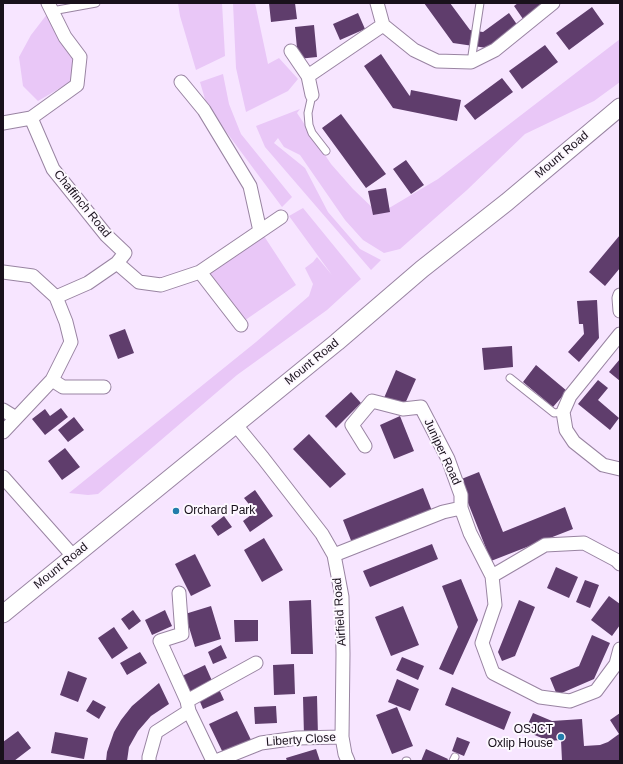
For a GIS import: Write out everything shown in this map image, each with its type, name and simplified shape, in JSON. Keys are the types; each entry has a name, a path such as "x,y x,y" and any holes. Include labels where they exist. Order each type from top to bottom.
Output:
{"street":[{"path":"377,3 383,25 414,50 437,60 471,62 495,50 553,3"},
{"path":"3,123 31,118 77,85 80,56 65,37 50,7"},
{"path":"308,76 383,25"},
{"path":"291,51 308,76 312,95"},
{"path":"181,82 204,110 250,186 260,231"},
{"name":"Mount Road","path":"3,614 337,342 422,269 507,202 620,107"},
{"name":"Chaffinch Road","path":"31,118 53,169 106,235 124,253 117,263"},
{"path":"56,297 88,283 117,263 139,282 161,284 200,272 281,217"},
{"path":"3,272 33,276 56,297 66,322 71,342 52,380 3,432"},
{"path":"200,272 241,325"},
{"path":"620,295 620,311"},
{"path":"620,334 570,396 563,412 566,430 574,442 602,465 620,469"},
{"path":"52,380 64,387 104,387"},
{"name":"Juniper Road","path":"365,446 352,426 372,400 404,409 421,407 448,459 461,495 461,508 470,532 492,576 496,605 482,643 493,673 540,697 570,701 596,691 616,664 620,649"},
{"path":"3,410 16,418"},
{"name":"Airfield Road","path":"235,424 322,534 334,555 342,597 342,737 345,754 348,761"},
{"path":"3,477 73,556"},
{"path":"334,555 443,512 461,508"},
{"path":"492,576 546,545 584,543 616,560 620,564"},
{"path":"179,593 182,634 160,641 212,761"},
{"path":"149,761 156,732 188,706 256,663"},
{"name":"Liberty Close","path":"216,761 261,743 297,738 342,737"}],"lane":[{"path":"50,7 96,3"},
{"path":"471,62 480,3"},
{"path":"312,95 308,113 309,125 312,133 326,151"},
{"path":"510,378 554,413 563,412"}],"shaded area":[{"path":"178,3 222,3 225,56 196,70 180,16"},
{"path":"233,3 255,3 268,64 279,58 298,79 288,91 246,112 236,68"},
{"path":"48,13 74,57 72,81 38,101 23,86 19,57 31,35"},
{"path":"620,39 620,82 594,101 525,134 467,190 400,249 384,253 363,240 345,220 300,155 284,147 278,138 274,143 305,168 328,212 360,249 381,260 371,270 265,147 256,126 300,109 297,113 331,164 353,189 379,214 438,179"},
{"path":"223,74 229,104 241,134 292,197 282,207 207,106 200,82"},
{"path":"303,208 361,279 327,310 237,375 98,494 88,495 69,493 256,342 309,296 313,284 305,268 317,257 332,275 289,216"},
{"path":"264,236 296,285 241,323 208,274"}],"building":[{"path":"269,3 295,3 297,19 271,22"},
{"path":"424,3 450,3 470,30 483,32 509,13 518,26 487,48 453,43"},
{"path":"518,3 544,3 523,19 514,6"},
{"path":"592,7 604,24 569,50 556,33"},
{"path":"358,13 365,29 340,40 333,24"},
{"path":"314,25 317,57 298,59 295,27"},
{"path":"545,45 558,62 522,89 509,71"},
{"path":"381,54 410,96 411,90 461,100 457,121 393,108 364,66"},
{"path":"502,78 513,92 475,120 464,106"},
{"path":"341,114 386,174 366,188 322,128"},
{"path":"406,160 424,185 411,194 393,169"},
{"path":"386,188 390,212 373,215 368,191"},
{"path":"620,235 620,268 605,286 589,272"},
{"path":"597,300 599,338 579,362 568,352 584,334 583,324 579,324 577,301"},
{"path":"125,329 134,353 118,359 109,335"},
{"path":"512,346 513,367 484,370 482,348"},
{"path":"620,359 620,381 609,372"},
{"path":"536,365 567,391 553,407 523,382"},
{"path":"396,370 416,379 404,406 384,398"},
{"path":"598,380 608,388 598,400 619,418 610,430 578,404"},
{"path":"351,392 361,403 336,428 325,416"},
{"path":"61,408 68,417 45,435 32,419 45,409 50,416"},
{"path":"400,416 414,451 394,459 380,425"},
{"path":"74,417 84,430 68,442 58,430"},
{"path":"309,434 346,474 330,488 293,449"},
{"path":"65,448 80,467 62,480 48,461"},
{"path":"479,472 503,532 565,507 573,529 491,561 459,480"},
{"path":"423,488 432,511 352,543 343,520"},
{"path":"255,490 273,516 250,532 243,521 255,512 244,498"},
{"path":"224,516 232,527 218,536 211,526"},
{"path":"264,538 283,570 262,582 244,550"},
{"path":"432,544 438,559 370,587 363,571"},
{"path":"195,554 211,586 191,596 175,564"},
{"path":"556,567 578,577 569,598 547,588"},
{"path":"461,579 478,620 453,675 439,669 458,627 442,586"},
{"path":"585,580 599,585 590,608 576,602"},
{"path":"609,596 620,604 620,625 612,636 591,620"},
{"path":"311,600 313,654 291,654 289,601"},
{"path":"519,600 535,607 515,656 502,661 498,652"},
{"path":"211,606 221,639 195,647 185,614"},
{"path":"403,606 419,645 391,656 375,617"},
{"path":"133,610 141,621 129,630 121,619"},
{"path":"165,610 172,626 152,635 145,620"},
{"path":"234,620 258,620 258,641 235,642"},
{"path":"114,627 128,648 112,659 98,638"},
{"path":"592,635 610,643 594,679 557,695 550,678 579,666"},
{"path":"221,645 227,658 213,664 208,652"},
{"path":"140,652 147,663 127,675 120,663"},
{"path":"402,657 424,666 418,680 396,670"},
{"path":"294,664 295,694 274,695 273,665"},
{"path":"205,665 213,683 191,694 182,676"},
{"path":"68,671 87,678 78,702 60,695"},
{"path":"397,679 419,689 410,711 388,702"},
{"path":"159,683 169,704 151,716 138,731 129,747 127,761 106,761 107,752 114,732 121,720 132,706"},
{"path":"218,687 224,700 203,709 198,697"},
{"path":"452,687 511,712 504,730 445,705"},
{"path":"317,696 318,736 304,736 303,697"},
{"path":"93,700 106,707 99,719 86,711"},
{"path":"276,706 277,723 255,724 254,707"},
{"path":"397,707 413,746 392,754 376,715"},
{"path":"237,711 252,742 224,755 209,724"},
{"name":"OSJCT Oxlip House","path":"533,713 552,721 582,719 584,746 600,745 608,742 619,734 610,720 620,713 620,761 562,761 561,740 549,741 525,731"},
{"path":"18,731 31,748 14,761 3,761 3,742"},
{"path":"55,732 88,738 84,759 51,753"},
{"path":"457,737 470,742 464,756 452,751"},
{"path":"316,749 320,761 287,761 286,758"},
{"path":"426,749 448,759 447,761 421,761"}],"place":[{"name":"Orchard Park","path":"176,511"},
{"name":"OSJCT Oxlip House","path":"561,737"}]}
